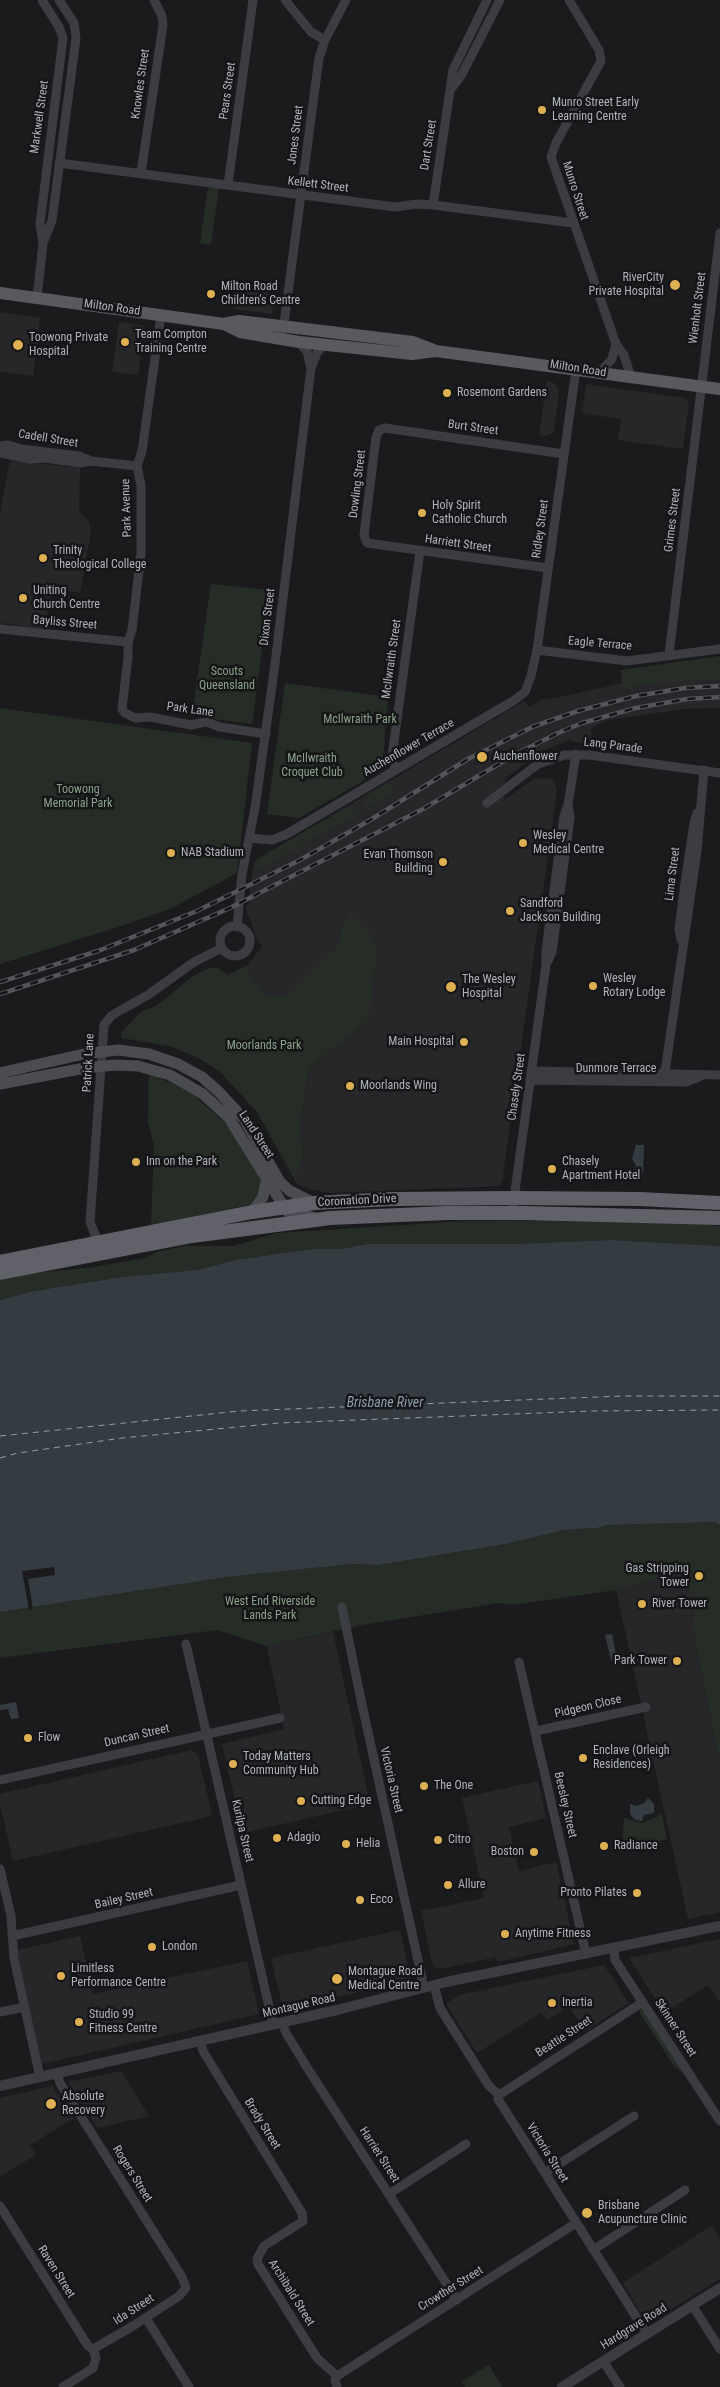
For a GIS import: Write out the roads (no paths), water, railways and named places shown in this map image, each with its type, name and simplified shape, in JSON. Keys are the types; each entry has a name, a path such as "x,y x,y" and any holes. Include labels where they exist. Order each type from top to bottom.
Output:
{"highway":[{"name":"Coronation Drive","path":"0,1262 283,1206 314,1203 402,1199 514,1198 639,1199 720,1203"},
{"name":"Coronation Drive","path":"0,1273 192,1236 330,1218 447,1213 512,1213 720,1218"}],"main road":[{"name":"Milton Road","path":"0,293 224,324 240,321 283,333 413,342 436,351"},
{"name":"Milton Road","path":"283,333 299,342 412,354 436,351 576,368 599,373 720,389"},
{"name":"Land Street","path":"0,1073 102,1051 118,1050 149,1054 178,1064 202,1077 218,1090 244,1120 280,1182 290,1190 314,1203"},
{"name":"Land Street","path":"0,1084 101,1066 120,1065 148,1068 170,1075 192,1086 213,1102 235,1125 283,1206"},
{"path":"252,1212 263,1197 267,1178"},
{"path":"283,1206 292,1214 330,1218"}],"street":[{"name":"Markwell Street","path":"37,298 43,243 40,224 63,38 60,27 42,0"},
{"name":"Markwell Street","path":"43,243 52,221 76,33 72,21 60,0"},
{"name":"Knowles Street","path":"141,173 163,25 162,16 154,0"},
{"name":"Pears Street","path":"228,185 253,0"},
{"path":"285,0 311,32 325,40"},
{"name":"Jones Street","path":"283,333 319,58 325,40 346,0"},
{"name":"Dart Street","path":"433,205 453,70 486,0"},
{"name":"Dart Street","path":"451,89 462,76 500,0"},
{"name":"Munro Street","path":"569,0 601,55 599,66 556,143 551,157 616,344 624,355 630,377"},
{"name":"Kellett Street","path":"60,163 301,196 395,206 433,205 573,223"},
{"name":"Wienholt Street","path":"702,387 720,233"},
{"name":"Park Avenue","path":"140,718 129,716 122,709 128,642 132,630 141,553 141,486 137,466 142,451 161,314"},
{"name":"Dixon Street","path":"299,342 307,352 311,368"},
{"path":"599,373 612,359 616,344"},
{"name":"Dixon Street","path":"237,927 242,874 266,734 311,368 316,353 323,345"},
{"name":"Ridley Street","path":"525,692 531,676 536,650 576,368"},
{"name":"Grimes Street","path":"669,656 702,387"},
{"name":"Burt Street","path":"379,430 385,428 564,454"},
{"name":"Dowling Street","path":"365,541 374,447 379,430"},
{"name":"Cadell Street","path":"0,446 8,445 47,455 80,456 91,461 137,466"},
{"name":"Cadell Street","path":"0,452 30,459 47,455"},
{"name":"Harriett Street","path":"365,541 371,544 548,568"},
{"name":"McIlwraith Street","path":"395,770 392,756 420,551"},
{"name":"Bayliss Street","path":"0,629 128,642"},
{"name":"Eagle Terrace","path":"536,650 621,660 720,649"},
{"name":"Auchenflower Terrace","path":"249,838 266,840 280,837 525,692"},
{"name":"Park Lane","path":"140,718 150,717 191,725 206,722 220,728 266,734"},
{"name":"Lang Parade","path":"487,803 538,764 556,757 576,754 720,773"},
{"name":"Chasely Street","path":"512,1213 546,965 552,952 570,818 568,805 576,754"},
{"name":"Lima Street","path":"665,1072 682,944 679,928 684,883 694,822 699,808 704,770"},
{"path":"237,927 248,934 248,948 241,954 232,956 222,948 221,935 228,928 237,927"},
{"name":"Patrick Lane","path":"98,1242 90,1222 103,1031 111,1016 148,995 194,962 222,948"},
{"name":"Dunmore Terrace","path":"531,1076 665,1072 701,1076 720,1075"},
{"name":"Dunmore Terrace","path":"531,1076 686,1082 701,1076"},
{"name":"Victoria Street","path":"342,1607 360,1700 429,1986 440,2008 489,2086 499,2095 498,2099 647,2334"},
{"name":"Kurilpa Street","path":"186,1644 241,1885 277,2023"},
{"name":"Beesley Street","path":"519,1662 586,1954"},
{"name":"Pidgeon Close","path":"536,1731 646,1707"},
{"name":"Duncan Street","path":"0,1780 280,1718"},
{"path":"0,1869 11,1916 14,1958 40,2077"},
{"name":"Bailey Street","path":"12,1936 241,1885"},
{"name":"Montague Road","path":"0,2086 200,2041 429,1986 720,1926"},
{"name":"Skinner Street","path":"614,1948 615,1960 720,2121"},
{"name":"Beattie Street","path":"499,2095 643,2002"},
{"path":"0,2012 25,2007"},
{"name":"Harriet Street","path":"277,2023 286,2033 457,2300"},
{"name":"Brady Street","path":"200,2041 202,2051 302,2213 303,2221"},
{"name":"Rogers Street","path":"57,2073 60,2083 182,2277 186,2288"},
{"path":"545,2173 634,2116"},
{"path":"389,2194 466,2144"},
{"path":"593,2250 685,2190"},
{"name":"Raven Street","path":"0,2206 88,2346 93,2349"},
{"name":"Archibald Street","path":"303,2221 264,2246 257,2259 258,2264 317,2358 337,2376"},
{"name":"Crowther Street","path":"337,2376 576,2223"},
{"name":"Ida Street","path":"93,2349 146,2318 179,2296 186,2288"},
{"name":"Hardgrave Road","path":"562,2387 720,2288"},
{"path":"692,2305 720,2349"},
{"path":"146,2318 189,2387"},
{"path":"63,2387 93,2368 96,2360 93,2349"},
{"path":"603,2361 620,2387"},
{"path":"337,2376 337,2387"}],"water":[{"path":"636,1145 644,1145 643,1173 635,1173 636,1165 632,1159"},
{"name":"Brisbane River","path":"612,1240 720,1246 720,1525 715,1522 607,1525 597,1528 564,1530 506,1544 378,1565 352,1564 227,1577 0,1612 0,1300 34,1291 122,1277 198,1270 235,1260 312,1249 341,1249 368,1244 512,1244"},
{"path":"612,1634 617,1659 611,1660 605,1635"},
{"path":"16,1702 19,1718 11,1719 8,1709 0,1710 0,1705"},
{"path":"648,1798 654,1804 654,1813 644,1815 642,1821 635,1820 630,1814 630,1804 637,1806 644,1803"}],"railway":[{"path":"0,982 98,951 197,911 300,860 372,819 468,759 532,727 578,711 636,696 685,688 720,686"},
{"path":"0,994 134,950 230,908 423,809 514,755 582,723 636,708 687,699 720,697"}],"place":[{"name":"Munro Street Early Learning Centre","path":"542,110"},
{"name":"RiverCity Private Hospital","path":"675,285"},
{"name":"Milton Road Children's Centre","path":"211,294"},
{"name":"Team Compton Training Centre","path":"125,342"},
{"name":"Toowong Private Hospital","path":"18,345"},
{"name":"Rosemont Gardens","path":"447,393"},
{"name":"Holy Spirit Catholic Church","path":"422,513"},
{"name":"Trinity Theological College","path":"43,558"},
{"name":"Uniting Church Centre","path":"23,598"},
{"name":"Auchenflower","path":"482,757"},
{"name":"Wesley Medical Centre","path":"523,843"},
{"name":"NAB Stadium","path":"171,853"},
{"name":"Evan Thomson Building","path":"443,862"},
{"name":"Sandford Jackson Building","path":"510,911"},
{"name":"Wesley Rotary Lodge","path":"593,986"},
{"name":"The Wesley Hospital","path":"451,987"},
{"name":"Main Hospital","path":"464,1042"},
{"name":"Moorlands Wing","path":"350,1086"},
{"name":"Inn on the Park","path":"136,1162"},
{"name":"Chasely Apartment Hotel","path":"552,1169"},
{"name":"Gas Stripping Tower","path":"699,1576"},
{"name":"River Tower","path":"642,1604"},
{"name":"Park Tower","path":"677,1661"},
{"name":"Flow","path":"28,1738"},
{"name":"Enclave (Orleigh Residences)","path":"583,1758"},
{"name":"Today Matters Community Hub","path":"233,1764"},
{"name":"The One","path":"424,1786"},
{"name":"Cutting Edge","path":"301,1801"},
{"name":"Adagio","path":"277,1838"},
{"name":"Citro","path":"438,1840"},
{"name":"Helia","path":"346,1844"},
{"name":"Radiance","path":"604,1846"},
{"name":"Boston","path":"534,1852"},
{"name":"Allure","path":"448,1885"},
{"name":"Pronto Pilates","path":"637,1893"},
{"name":"Ecco","path":"360,1900"},
{"name":"Anytime Fitness","path":"505,1934"},
{"name":"London","path":"152,1947"},
{"name":"Limitless Performance Centre","path":"61,1976"},
{"name":"Montague Road Medical Centre","path":"337,1979"},
{"name":"Inertia","path":"552,2003"},
{"name":"Studio 99 Fitness Centre","path":"79,2022"},
{"name":"Absolute Recovery","path":"51,2104"},
{"name":"Brisbane Acupuncture Clinic","path":"587,2213"}],"park label":[{"name":"Scouts Queensland","path":"227,679"},
{"name":"McIlwraith Park","path":"360,720"},
{"name":"McIlwraith Croquet Club","path":"312,766"},
{"name":"Toowong Memorial Park","path":"78,797"},
{"name":"Moorlands Park","path":"264,1046"},
{"name":"West End Riverside Lands Park","path":"270,1609"}]}
